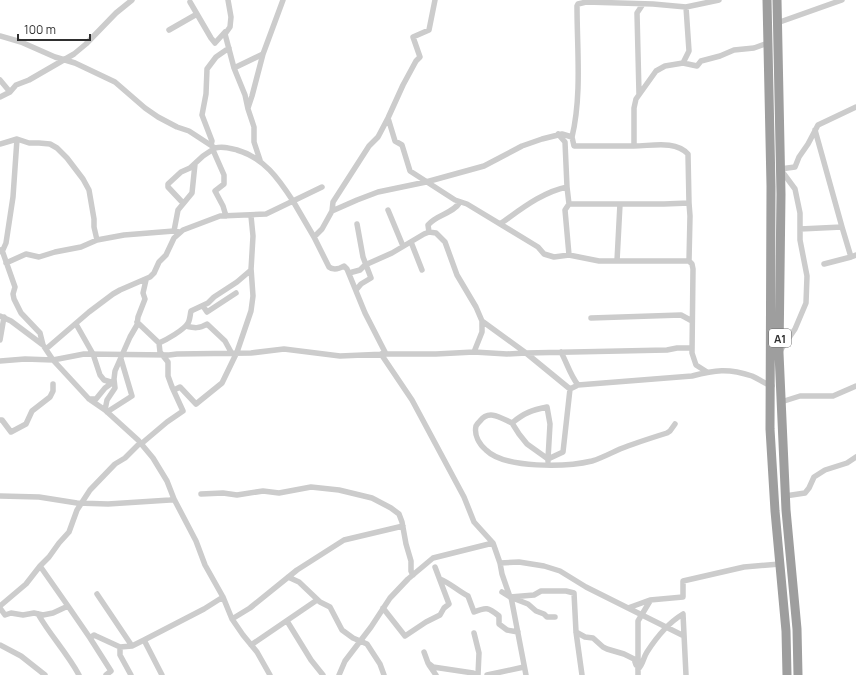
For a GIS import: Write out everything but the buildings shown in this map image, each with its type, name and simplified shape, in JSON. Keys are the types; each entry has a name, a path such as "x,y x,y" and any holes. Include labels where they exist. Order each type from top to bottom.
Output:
{"highway":[{"name":"A1","path":"767,0 772,252 770,386 772,473 786,631 787,675"},
{"name":"A1","path":"777,0 780,169 779,353 785,496 796,611 798,675"},
{"path":"772,473 784,472"}],"street":[{"path":"0,97 10,92 16,85 29,80 74,54 86,44 116,13 132,0"},
{"path":"190,2 210,38 215,43 230,27 231,17 228,0"},
{"path":"248,108 263,54 283,0"},
{"path":"314,237 322,229 332,212 333,202 369,146 378,137 379,132 388,118 403,85 420,57 412,37 429,30 435,0"},
{"path":"688,262 690,216 688,154 684,150 674,145 574,146 572,137 576,122 577,6 582,2 686,7 719,0"},
{"path":"777,23 842,0"},
{"path":"639,94 637,13 643,4"},
{"path":"683,62 689,51 686,7"},
{"path":"169,30 197,14"},
{"path":"225,32 234,68 246,95 248,108 254,127 254,142 260,160 278,180 293,201 329,267 338,270 344,266 349,274 383,354 412,400 464,497 474,522 493,543 502,574 511,597 526,675"},
{"path":"0,36 21,42 115,82 145,108 158,117 177,127 189,131 213,148"},
{"path":"634,146 634,108 639,94 656,71 665,66 683,62 697,66 701,61 720,56 734,50 754,48 768,43"},
{"path":"226,216 223,206 215,191 224,184 224,175 202,115 206,94 207,69 216,57 229,48"},
{"path":"234,68 263,54"},
{"path":"0,80 10,92"},
{"path":"780,169 795,167 799,157 818,125 856,106"},
{"path":"388,118 395,141 402,145 410,171 455,200 467,204 538,246 544,254 554,257 569,255 599,261 688,262 692,264 692,353 696,365 707,372"},
{"path":"815,130 842,227 853,256 824,264"},
{"path":"332,212 378,192 426,182 484,166 532,142 558,134 566,134 572,137"},
{"path":"558,134 565,142 566,187 569,204 565,210 569,255"},
{"path":"0,144 17,139 30,144 50,144 57,148 67,158 83,179 89,190 97,240"},
{"path":"17,139 13,197 6,243 1,251 15,287 13,294 14,299 21,313 40,333 45,347 53,360 89,399 106,411 141,443 153,458 167,481 174,499 196,541 207,569 223,597 232,619 258,652 270,675"},
{"path":"183,203 168,187 168,184 181,172 195,164 213,148 220,147 234,149 260,160"},
{"path":"45,347 76,324 89,312 120,290 146,280 154,273 159,262 166,255 174,238 178,210 192,193 195,164"},
{"path":"779,353 795,329 806,303 807,276 800,240 800,213 796,189 780,169"},
{"path":"6,263 26,254 39,257 81,247 97,240 127,234 176,231 220,216 244,214 251,216 266,214 322,187"},
{"path":"500,224 526,206 559,188 566,187"},
{"path":"429,232 428,225 433,220 456,208 460,202"},
{"path":"569,204 689,203"},
{"path":"617,261 620,204"},
{"path":"388,210 403,246"},
{"path":"174,390 180,387 196,404 222,383 251,311 253,296 251,268 253,236 251,216"},
{"path":"356,290 361,284 370,278 365,265 357,224"},
{"path":"800,229 842,227"},
{"path":"349,274 360,270 365,265 429,232 436,233 444,242 450,260 482,321 482,332 474,352"},
{"path":"411,242 422,270"},
{"path":"159,343 186,326 189,322 191,311 209,303 214,297 243,277 251,268"},
{"path":"106,411 107,400 114,390 113,383 115,371 132,333 137,326 138,317 145,299 143,294 146,280"},
{"path":"203,306 207,312 236,293"},
{"path":"591,318 681,315 692,320"},
{"path":"0,340 2,317 45,347"},
{"path":"482,321 526,353 570,389"},
{"path":"68,606 53,613 43,615 34,613 23,615 11,613 5,615 0,607 26,584 71,529 75,515 88,492 102,477 115,464 125,458 167,422 183,412 168,372 168,362 162,355 159,343 138,322"},
{"path":"76,324 93,354 100,375 103,379 113,383"},
{"path":"186,326 201,328 207,324 234,352"},
{"path":"0,361 25,359 53,360 84,354 122,357 234,352 253,353 286,349 340,356 474,352 507,354 561,352 599,353 692,348"},
{"path":"561,352 572,377 578,385"},
{"path":"106,411 132,396 122,357"},
{"path":"570,389 578,385 692,376 707,372 726,370 752,376 770,386 781,386"},
{"path":"89,399 96,399 105,388 113,383"},
{"path":"0,420 2,420 11,432 26,424 32,411 50,397 53,391 53,384"},
{"path":"781,402 800,396 833,396 856,386"},
{"path":"548,462 563,452 570,389"},
{"path":"512,423 522,415 547,407 550,424 548,462"},
{"path":"548,462 527,444 512,423 497,415 486,415 482,417 476,425 476,436 482,448 490,455 521,464 548,462 580,463 594,461 622,448 667,433 675,424"},
{"path":"785,496 805,493 814,477 825,470 847,463 856,456"},
{"path":"202,494 224,493 237,495 263,491 279,493 311,487 339,490 372,498 399,514 403,526 413,575"},
{"path":"0,496 39,497 77,503 108,504 174,499"},
{"path":"232,619 250,608 296,570 344,540 403,526"},
{"path":"339,675 345,661 390,598 413,575 433,558 493,543"},
{"path":"500,563 519,562 544,566 560,571 586,587 684,636"},
{"path":"628,608 650,600 683,597 683,581 744,567 780,564"},
{"path":"40,566 111,671 106,675"},
{"path":"383,608 405,636 426,622 440,615 444,608 449,604 435,566"},
{"path":"288,577 299,582 317,600 330,607 342,630 353,638 367,644 380,664 384,675"},
{"path":"440,579 449,583 462,594 468,596 474,612 486,608 491,610 499,616 498,624 507,630 518,632"},
{"path":"511,597 534,595 541,591 574,592 576,632 582,675"},
{"path":"502,592 528,604 536,611 547,617 555,617"},
{"path":"97,594 132,646"},
{"path":"90,638 94,635 120,647 132,646 204,609 223,597"},
{"path":"251,645 317,600"},
{"path":"638,672 638,621 650,600"},
{"path":"38,614 48,632 72,663 79,675"},
{"path":"638,672 647,652 655,640 666,627 683,614 686,675"},
{"path":"287,621 311,660 323,675"},
{"path":"576,632 585,637 593,638 607,649 624,654 634,659 638,672"},
{"path":"428,663 433,667 473,673 477,675 479,654 474,633"},
{"path":"144,640 162,675"},
{"path":"0,645 21,656 46,675"},
{"path":"120,647 120,655 131,675"},
{"path":"424,652 428,663 436,675 440,670 445,669"},
{"path":"486,675 524,667"}]}
